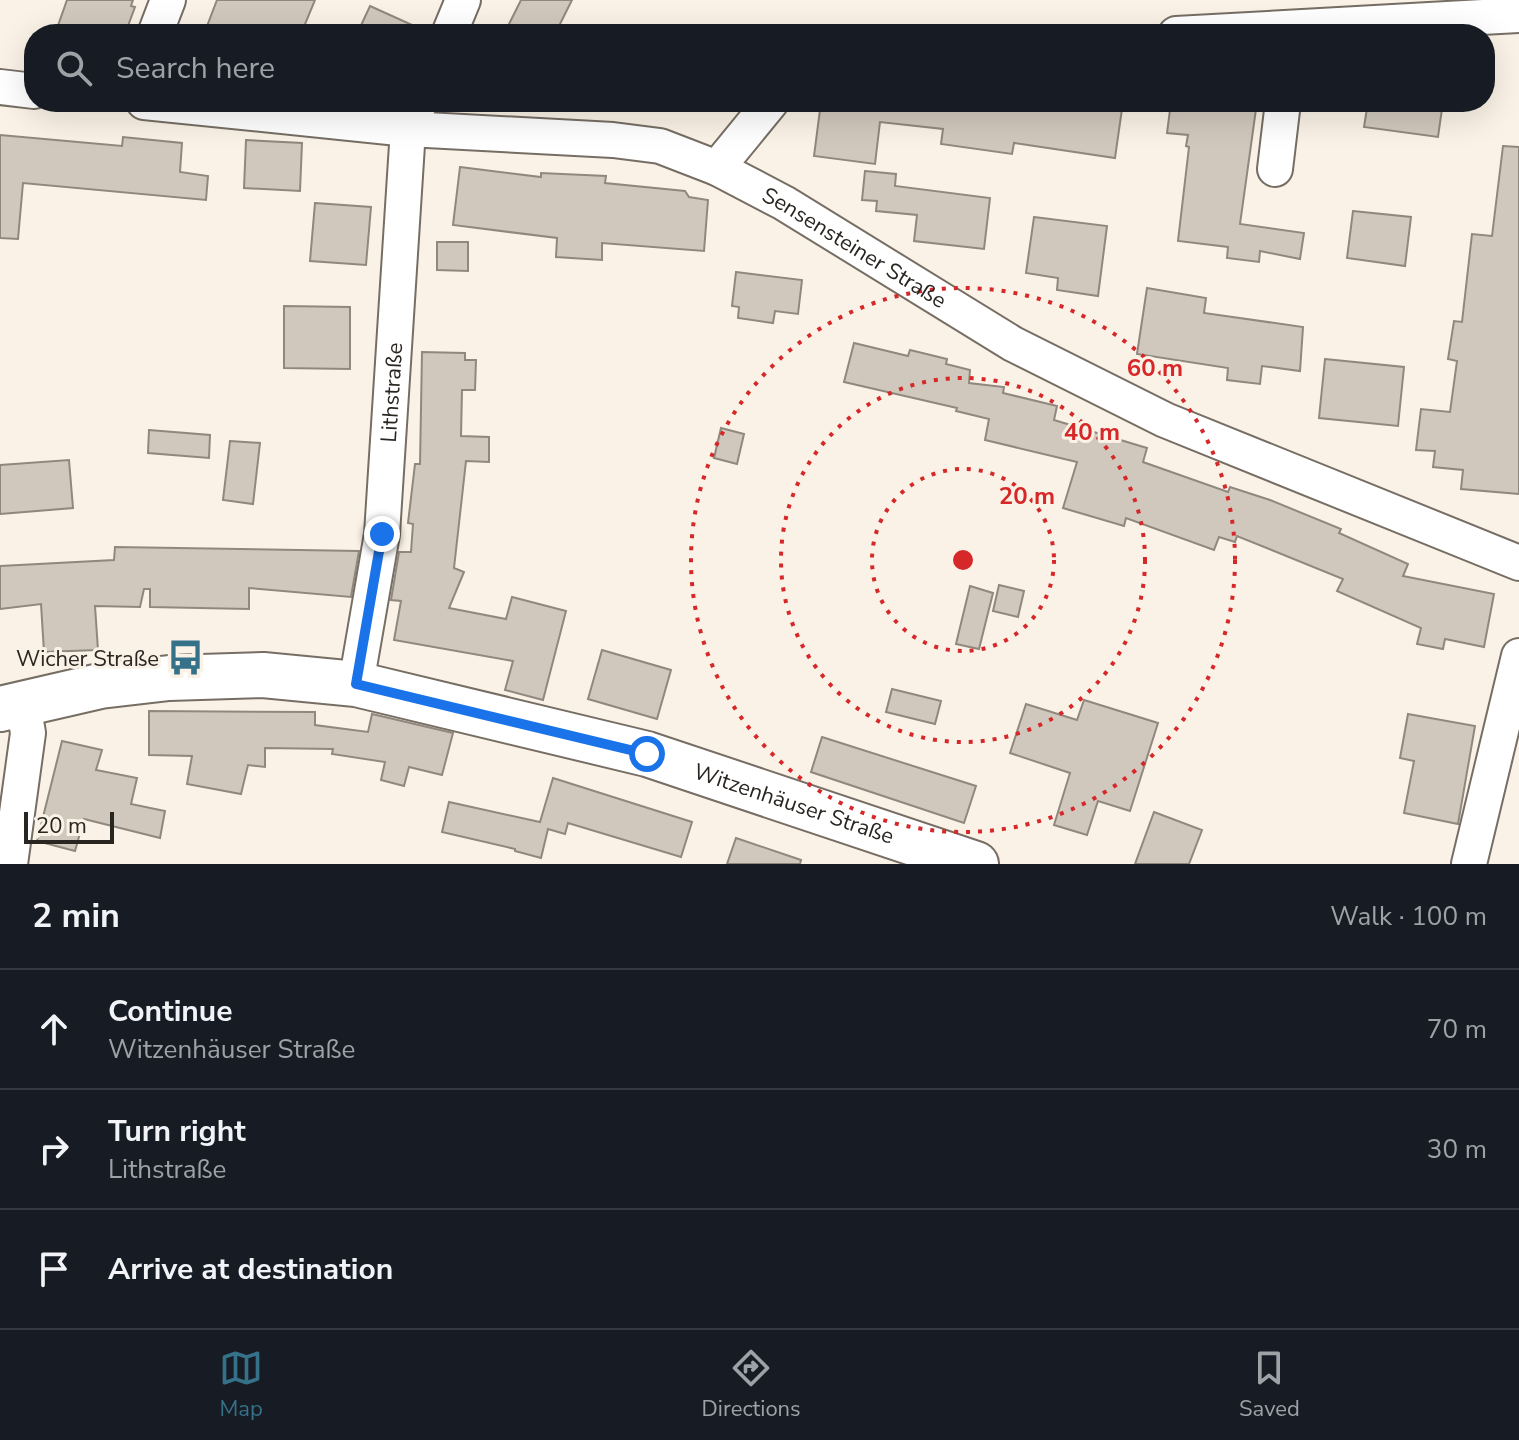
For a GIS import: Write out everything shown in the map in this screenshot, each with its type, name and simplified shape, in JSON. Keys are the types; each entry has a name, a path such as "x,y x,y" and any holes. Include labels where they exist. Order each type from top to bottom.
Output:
{"main road":[{"name":"Witzenhäuser Straße","path":"12,706 100,686 169,678 263,675 356,684 647,754 976,864"}],"street":[{"path":"159,24 168,0"},
{"path":"453,24 463,0"},
{"path":"1391,24 1519,15"},
{"path":"0,87 24,90"},
{"name":"Sensensteiner Straße","path":"352,112 414,115 660,146 717,168 784,203 1013,344 1165,420 1519,563"},
{"path":"717,168 763,112"},
{"path":"1275,169 1282,112"},
{"name":"Lithstraße","path":"356,684 382,534 414,115"},
{"path":"1469,864 1519,656"},
{"path":"10,864 28,733 12,706"}],"building":[{"path":"67,0 133,0 131,6 135,7 129,24 59,24"},
{"path":"217,0 315,0 305,24 208,24"},
{"path":"521,0 572,0 560,24 509,24"},
{"path":"370,6 410,24 362,24"},
{"path":"820,112 1122,112 1115,158 1014,143 1012,154 941,144 943,129 880,122 875,164 814,156"},
{"path":"1170,112 1256,112 1240,224 1304,233 1300,259 1260,251 1259,262 1227,258 1228,247 1178,241 1188,135 1167,133"},
{"path":"1366,112 1442,112 1438,137 1364,127"},
{"path":"0,135 122,146 123,137 182,143 180,172 208,176 206,200 23,183 18,239 0,238"},
{"path":"246,140 302,143 300,191 244,188"},
{"path":"1503,146 1519,147 1519,494 1461,489 1463,470 1433,467 1435,451 1416,450 1421,409 1450,412 1457,361 1448,359 1454,321 1462,322 1472,234 1492,236"},
{"path":"460,167 541,177 541,173 606,176 605,183 685,191 689,197 708,200 704,251 602,243 602,260 556,257 557,238 453,225"},
{"path":"865,171 896,174 895,186 990,198 984,249 914,241 917,215 876,211 877,201 862,200"},
{"path":"315,203 371,207 366,265 310,261"},
{"path":"1353,211 1411,217 1405,266 1347,258"},
{"path":"1034,217 1107,226 1098,296 1057,290 1058,278 1026,273"},
{"path":"437,242 468,242 468,271 437,270"},
{"path":"736,272 802,280 798,314 775,311 773,323 738,318 739,307 732,306"},
{"path":"1147,288 1206,298 1204,313 1303,327 1300,371 1262,366 1260,384 1227,380 1228,368 1137,354"},
{"path":"284,306 350,307 350,369 284,368"},
{"path":"854,343 908,356 910,350 947,359 946,364 970,370 969,383 1004,387 1003,393 1057,406 1054,420 1147,448 1143,462 1228,492 1230,487 1270,500 1341,529 1339,533 1408,564 1403,576 1494,594 1484,647 1445,639 1443,649 1417,644 1421,628 1337,591 1343,579 1237,536 1235,542 1219,537 1214,550 1126,518 1124,526 1063,508 1077,462 985,440 989,419 956,411 957,408 844,382"},
{"path":"422,352 465,353 465,360 476,360 475,390 462,390 461,436 489,437 489,462 466,461 454,568 464,572 449,608 506,619 512,597 566,611 543,700 505,690 513,661 394,640 401,601 391,600 399,552 411,552 413,524 408,523 415,464 420,464"},
{"path":"1325,359 1404,367 1398,426 1319,418"},
{"path":"721,428 744,434 737,464 714,458"},
{"path":"149,430 210,435 209,458 148,453"},
{"path":"230,441 260,443 253,504 223,500"},
{"path":"69,460 73,508 0,514 0,465"},
{"path":"115,547 359,551 351,597 249,588 249,609 150,607 150,589 144,589 140,607 95,606 98,650 44,652 41,604 0,609 0,566 114,560"},
{"path":"999,585 1024,591 1018,617 993,611"},
{"path":"970,586 993,593 979,649 956,644"},
{"path":"602,650 671,670 657,719 588,699"},
{"path":"892,689 941,701 935,724 886,712"},
{"path":"1084,700 1158,723 1130,811 1098,801 1087,835 1054,825 1070,773 1010,753 1026,704 1077,720"},
{"path":"149,711 315,712 315,725 368,732 372,714 453,733 442,775 409,767 404,786 381,780 385,762 332,754 333,749 265,748 265,767 248,765 241,794 187,784 192,756 149,755"},
{"path":"1408,714 1475,726 1458,824 1404,813 1414,761 1400,758"},
{"path":"822,737 976,786 964,823 811,772"},
{"path":"62,741 102,750 96,770 137,778 131,804 165,811 160,838 84,819 75,851 37,841"},
{"path":"553,778 692,822 681,857 568,823 565,834 548,829 541,858 442,832 449,802 540,822"},
{"path":"1154,812 1202,830 1189,864 1135,864"},
{"path":"736,838 801,860 800,864 727,864"}],"place":[{"name":"Wicher Straße","path":"185,658"}],"route":[{"path":"382,534 356,684 647,754"}]}
